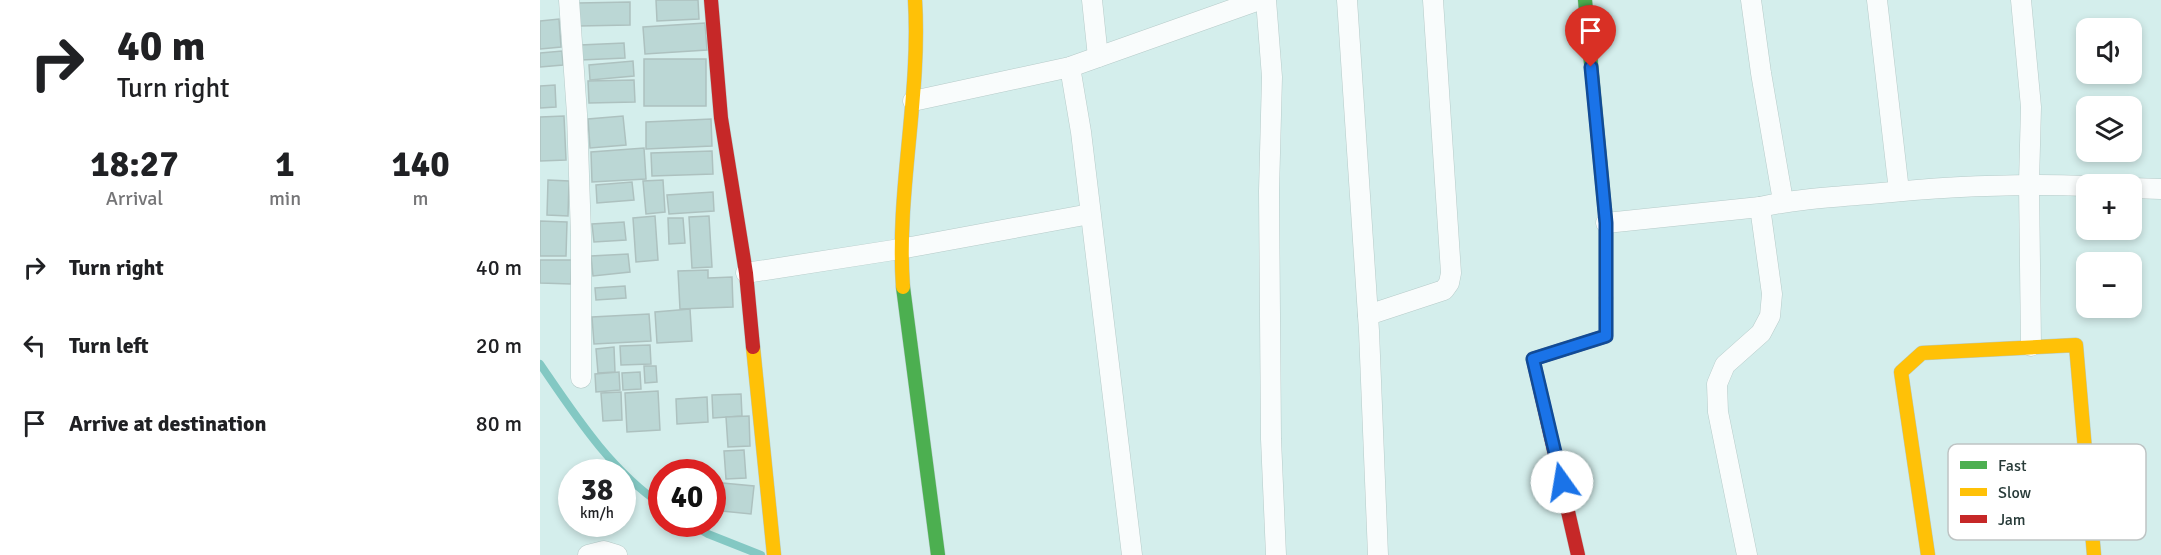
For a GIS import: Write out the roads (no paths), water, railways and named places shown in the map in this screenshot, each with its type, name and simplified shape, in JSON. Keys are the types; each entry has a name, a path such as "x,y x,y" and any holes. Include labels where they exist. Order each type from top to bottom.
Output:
{"street":[{"path":"569,0 577,114 581,237 581,378"},
{"path":"711,0 721,118 747,273 774,555"},
{"path":"915,0 917,32 913,101 900,249 904,303 938,555"},
{"path":"1092,0 1098,57"},
{"path":"913,101 1071,67 1259,0"},
{"path":"1266,0 1272,76 1269,191 1271,416 1276,555"},
{"path":"1347,0 1368,315 1378,555"},
{"path":"1368,315 1444,290 1449,283 1433,0"},
{"path":"1578,555 1533,359 1606,336 1606,223 1585,0"},
{"path":"1751,0 1783,201"},
{"path":"1877,0 1899,191"},
{"path":"2020,0 2031,107 2029,183 2031,346"},
{"path":"1071,67 1132,555"},
{"path":"1606,223 1760,207 1783,201 1899,191 2029,183 2076,185"},
{"path":"2142,188 2161,189"},
{"path":"1747,555 1718,412 1717,384 1725,365 1761,333 1770,316 1772,294 1760,207"},
{"path":"747,273 900,249 1090,214"},
{"path":"1928,555 1901,372 1922,353 2076,345 2084,444"},
{"path":"2093,540 2094,555"},
{"path":"588,555 604,551 617,555"}],"waterway":[{"path":"540,364 580,422 610,458 648,495"},
{"path":"716,537 761,555"}]}
